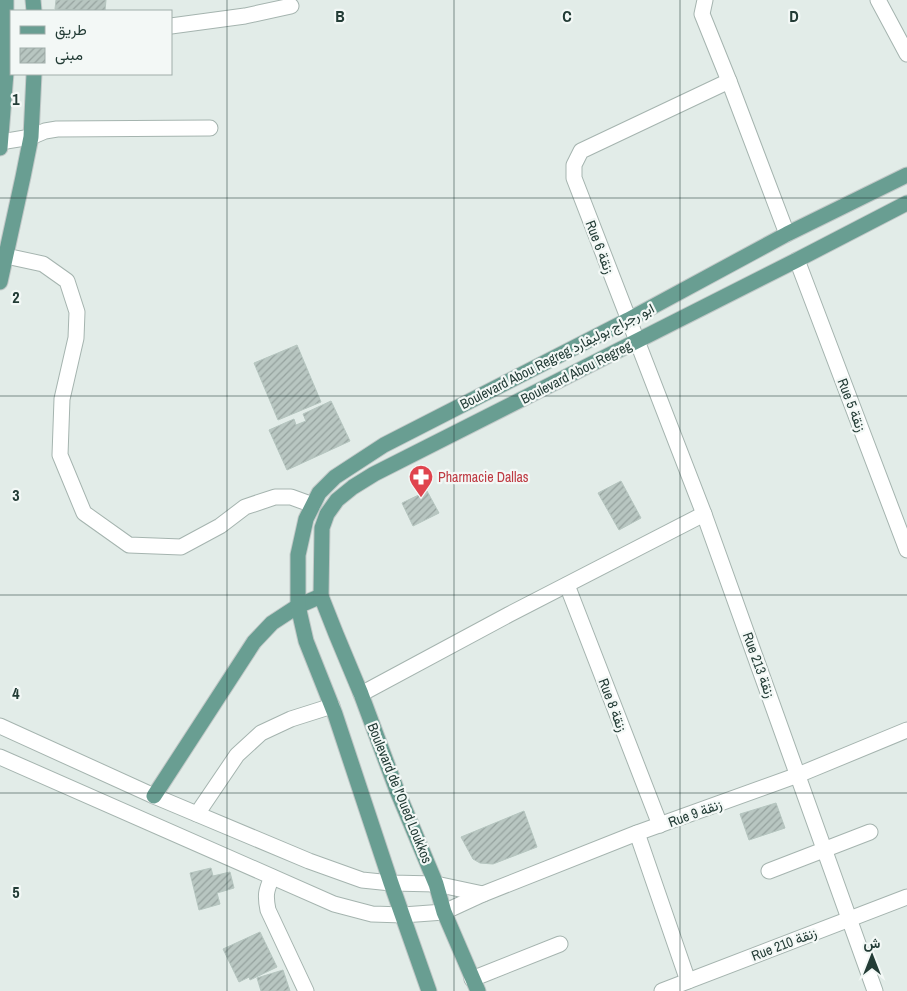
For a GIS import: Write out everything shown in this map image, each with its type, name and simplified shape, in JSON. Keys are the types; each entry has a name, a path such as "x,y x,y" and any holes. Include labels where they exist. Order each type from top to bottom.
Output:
{"main road":[{"path":"0,144 6,72 6,0"},
{"path":"0,282 31,137 34,75"},
{"name":"Boulevard Abou Regreg ابو رجراج بوليفارد","path":"298,606 298,555 306,519 319,493 335,477 384,445 628,320 787,234 907,175"},
{"name":"Boulevard Abou Regreg","path":"321,596 322,528 327,514 337,500 353,487 374,474 907,203"},
{"path":"154,796 254,642 272,623 298,606 321,596"},
{"name":"Boulevard de l'Oued Loukkos","path":"321,596 361,694 396,788 436,884 444,912 475,985"},
{"path":"298,606 306,642 332,706 429,991"}],"street":[{"path":"705,0 702,14 787,234"},
{"path":"878,0 907,54"},
{"path":"172,26 245,16 291,6"},
{"name":"Rue 6 زنقة","path":"637,341 574,178 574,165 580,152 729,81"},
{"path":"0,144 57,129 210,128"},
{"path":"6,256 43,264 67,281 77,312 76,338 62,399 60,454 84,513 129,545 181,547 220,526 245,507 275,497 291,497 313,505"},
{"name":"Rue 5 زنقة","path":"797,260 907,550"},
{"name":"Rue 213 زنقة","path":"637,341 704,514 875,991"},
{"path":"361,694 704,514"},
{"name":"Rue 8 زنقة","path":"567,585 660,825"},
{"path":"197,814 237,755 261,733 291,719 332,706"},
{"path":"0,726 154,796 353,877 362,880 391,883 436,884 482,894"},
{"name":"Rue 9 زنقة","path":"444,912 482,894 637,833 798,776 907,730"},
{"path":"0,757 334,904 372,914 403,915 444,912"},
{"path":"769,872 870,832"},
{"path":"637,833 688,981"},
{"path":"272,877 266,891 268,910 306,991"},
{"name":"Rue 210 زنقة","path":"662,991 907,897"},
{"path":"475,985 560,944"}],"building":[{"path":"56,0 106,0 105,10 55,9"},
{"path":"297,345 321,402 278,420 254,363"},
{"path":"331,401 350,441 287,470 269,430 294,419 296,425 306,421 303,414"},
{"path":"621,481 641,518 619,530 598,493"},
{"path":"427,491 439,513 413,526 402,503"},
{"path":"776,803 785,828 749,840 740,814"},
{"path":"524,811 537,847 493,864 480,863 473,859 461,837"},
{"path":"211,868 213,876 230,872 234,888 217,893 220,904 199,910 190,873"},
{"path":"260,932 277,967 250,980 249,977 239,982 223,949"},
{"path":"283,970 290,991 261,991 257,978"}],"place":[{"name":"Pharmacie Dallas","path":"421,498"}]}
